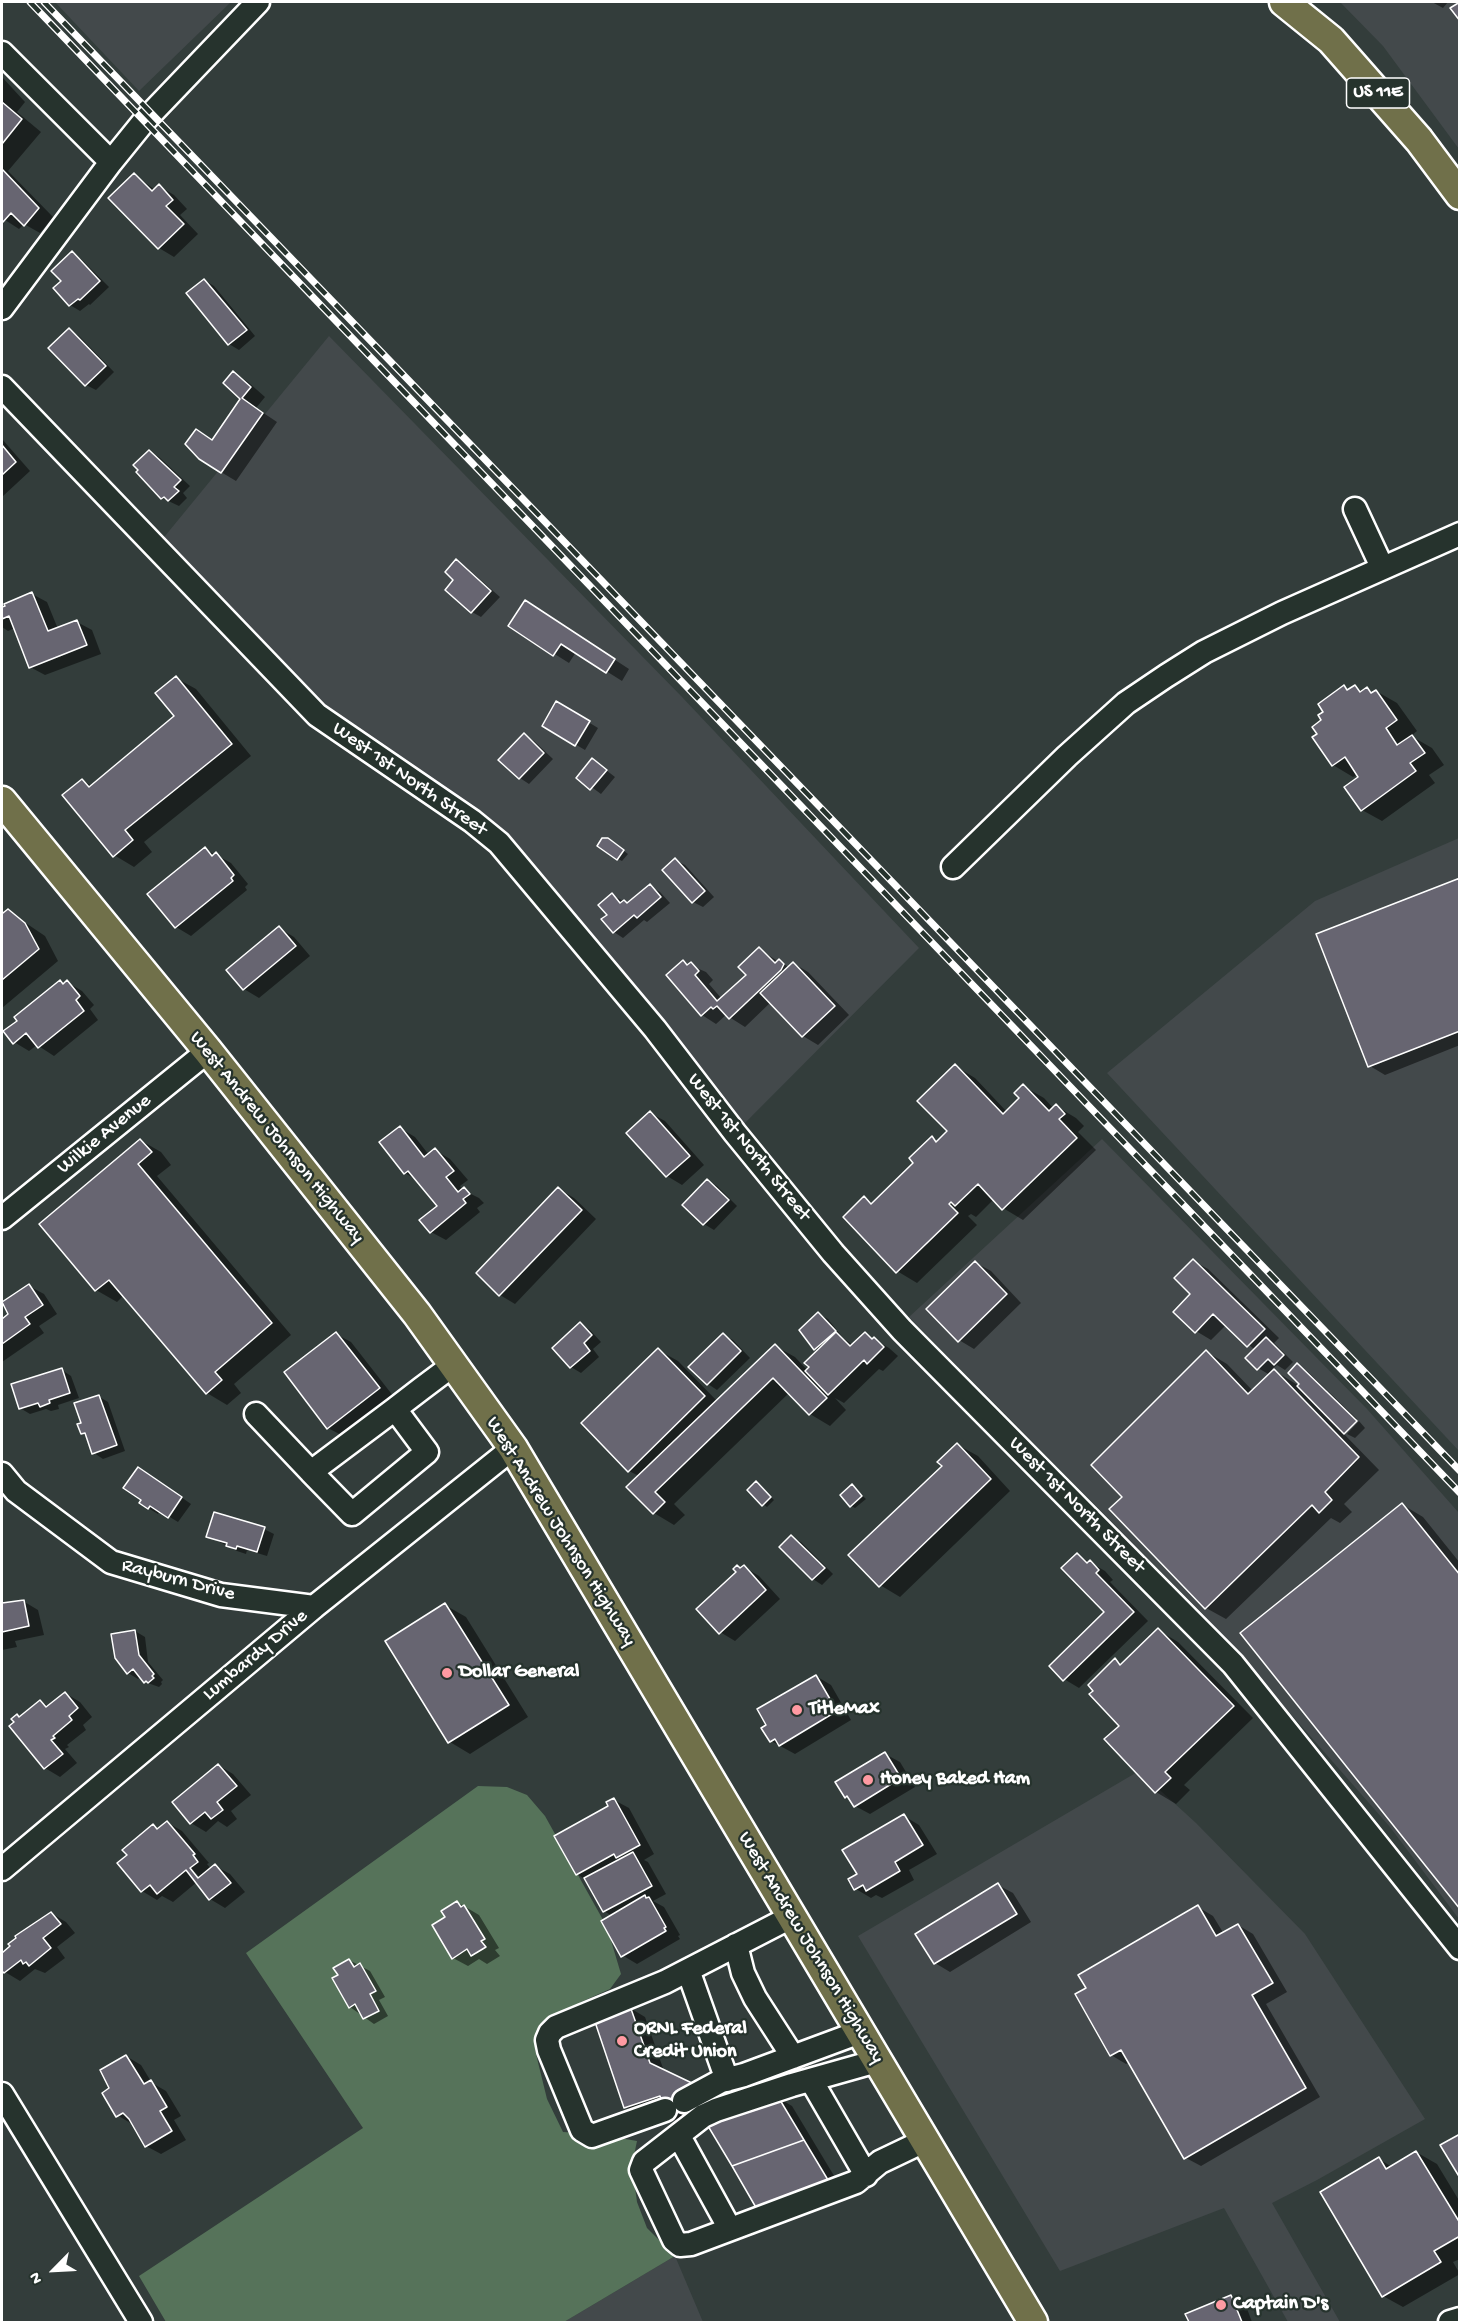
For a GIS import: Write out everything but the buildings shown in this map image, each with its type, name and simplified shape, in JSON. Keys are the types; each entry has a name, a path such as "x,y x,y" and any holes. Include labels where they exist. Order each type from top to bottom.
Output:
{"main road":[{"name":"US 11E","path":"1284,2 1331,40 1419,140 1460,195"},
{"name":"West Andrew Johnson Highway","path":"2,801 208,1052 417,1314 513,1448 924,2140 1028,2321"}],"street":[{"path":"2,308 145,120 258,2"},
{"path":"2,53 111,162"},
{"name":"West 1st North Street","path":"2,387 317,715 472,821 499,843 655,1029 832,1253 902,1330 1233,1664 1460,1948"},
{"path":"1355,509 1382,567"},
{"path":"952,867 1067,756 1126,703 1204,652 1282,613 1460,534"},
{"name":"Wilkie Avenue","path":"2,1218 208,1052"},
{"path":"311,1472 453,1365"},
{"path":"256,1414 352,1514 427,1452 395,1409"},
{"name":"Lumbardy Drive","path":"2,1869 314,1607 513,1448"},
{"name":"Rayburn Drive","path":"2,1474 16,1491 111,1562 221,1596 314,1607"},
{"path":"791,1917 688,1970 556,2027 547,2040 549,2050 582,2130 592,2136 674,2106 727,2080 860,2032"},
{"path":"736,1946 743,1973 755,1998 793,2057"},
{"path":"688,1970 727,2080"},
{"path":"877,2061 716,2110 703,2116 644,2162 641,2170 674,2240 680,2245 691,2244 856,2182 880,2162 924,2140"},
{"path":"811,2080 866,2175"},
{"path":"2,2094 141,2322"},
{"path":"679,2136 730,2229"},
{"path":"1450,2322 1460,2319"}],"shaded area":[{"path":"55,2 231,2 139,91"},
{"path":"1340,2 1459,2 1459,149 1383,46"},
{"path":"329,336 682,697 919,948 735,1133 499,843 327,723 156,547"},
{"path":"1459,838 1459,1451 1107,1073 1315,901"},
{"path":"1102,1139 1367,1409 1459,1513 1459,1919 1390,1827 1203,1614 909,1317"},
{"path":"1139,1771 1196,1823 1305,1934 1425,2119 1272,2203 1340,2322 1288,2322 1224,2208 1060,2271 858,1936"},
{"path":"675,2256 703,2322 564,2322"}],"green space":[{"path":"478,1786 507,1787 527,1795 545,1816 607,1927 621,1974 610,1989 581,2002 540,2030 535,2050 547,2099 563,2132 597,2134 637,2141 632,2165 637,2202 647,2228 675,2256 564,2322 166,2322 139,2276 363,2128 246,1953"}],"railway":[{"path":"30,2 1460,1493"},
{"path":"44,2 1460,1471"}],"place":[{"name":"Dollar General","path":"447,1673"},
{"name":"TitleMax","path":"797,1710"},
{"name":"Honey Baked Ham","path":"868,1780"},
{"name":"ORNL Federal Credit Union","path":"622,2041"},
{"name":"Captain D's","path":"1221,2305"}]}
